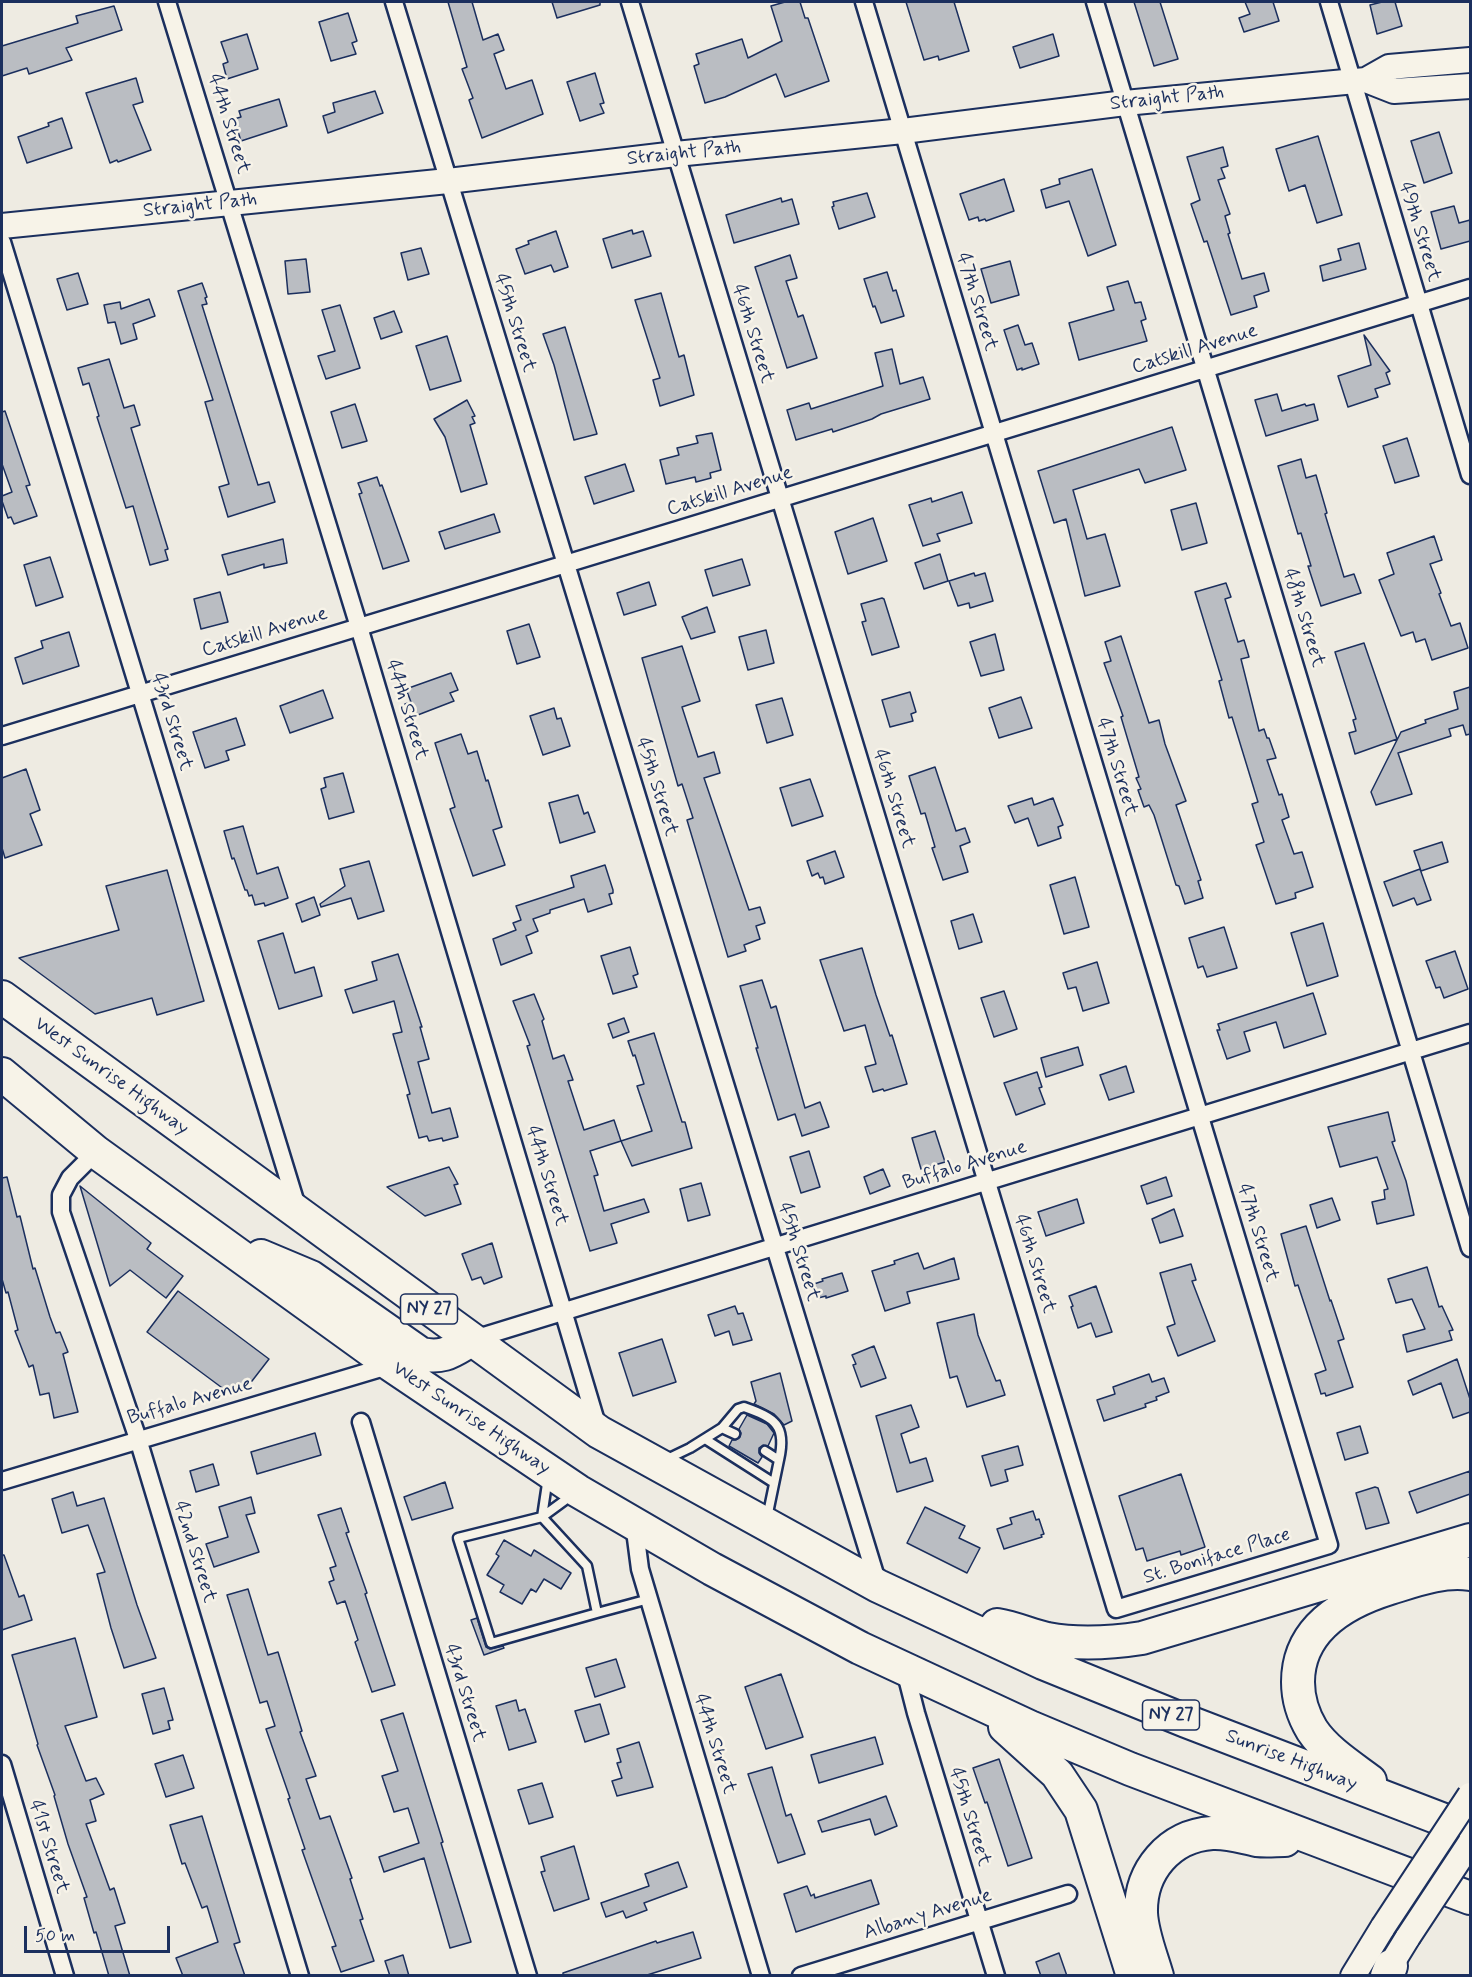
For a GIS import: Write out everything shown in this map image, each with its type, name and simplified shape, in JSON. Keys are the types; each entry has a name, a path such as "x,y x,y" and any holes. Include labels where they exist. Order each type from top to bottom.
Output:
{"highway":[{"name":"West Sunrise Highway","path":"2,997 599,1432 878,1586 947,1618"},
{"name":"West Sunrise Highway","path":"4,1079 96,1152 205,1232 391,1365 578,1491 797,1615 905,1670 979,1704"},
{"path":"205,1232 311,1277 421,1354 434,1357 445,1355 471,1340"},
{"path":"947,1618 1017,1628 1043,1638 1070,1642 1094,1644 1135,1639 1162,1633 1470,1540"},
{"path":"1398,1803 1328,1748 1312,1730 1299,1697 1298,1678 1301,1659 1316,1630 1333,1614 1349,1604 1383,1590 1418,1580 1445,1574 1470,1574"},
{"name":"Sunrise Highway","path":"947,1618 1093,1684 1470,1830"},
{"path":"979,1704 1130,1768 1470,1898"},
{"path":"979,1704 1049,1765 1076,1802 1088,1832 1132,1976"},
{"path":"1157,1976 1143,1924 1142,1895 1152,1868 1168,1850 1187,1838 1211,1833 1233,1834 1258,1840 1313,1839"}],"main road":[{"name":"Straight Path","path":"2,225 448,181 676,154 903,131 1125,103 1359,81 1389,67 1470,60"},
{"name":"Straight Path","path":"1359,81 1394,91 1470,86"},
{"path":"1353,1976 1470,1795"},
{"path":"1387,1972 1470,1843"}],"street":[{"name":"44th Street","path":"167,2 359,627 599,1432"},
{"name":"45th Street","path":"394,2 878,1586"},
{"name":"46th Street","path":"630,2 1116,1609"},
{"name":"47th Street","path":"864,2 1329,1545"},
{"name":"48th Street","path":"1095,2 1470,1248"},
{"name":"49th Street","path":"1329,2 1359,81 1419,304 1470,475"},
{"name":"43rd Street","path":"2,242 300,1215"},
{"name":"Catskill Avenue","path":"2,736 1470,288"},
{"name":"Buffalo Avenue","path":"471,1340 1470,1033"},
{"name":"42nd Street","path":"96,1152 70,1178 61,1195 61,1212 138,1439 300,1976"},
{"name":"Buffalo Avenue","path":"2,1481 391,1365"},
{"name":"43rd Street","path":"361,1422 528,1976"},
{"name":"44th Street","path":"634,1524 640,1569 761,1976"},
{"name":"St. Boniface Place","path":"1116,1609 1329,1545"},
{"name":"45th Street","path":"905,1670 996,1976"},
{"name":"41st Street","path":"2,1764 65,1976"},
{"name":"Albany Avenue","path":"801,1976 1068,1894"}],"lane":[{"path":"657,1464 722,1428 738,1409 744,1407 756,1411 776,1423 782,1434 783,1443 766,1524"},
{"path":"722,1428 735,1434"},
{"path":"705,1439 774,1483"},
{"path":"765,1451 779,1460"},
{"path":"542,1518 548,1471"},
{"path":"578,1491 542,1518 458,1538 491,1643 649,1599"},
{"path":"542,1518 587,1566 597,1613"}],"building":[{"path":"448,2 472,2 483,40 498,34 504,50 494,54 506,89 532,80 543,114 482,138 469,100 473,98 462,69 467,67"},
{"path":"552,2 600,2 600,5 557,18"},
{"path":"785,2 800,2 805,18 808,18 829,81 785,97 776,74 725,97 705,103 694,66 699,64 696,54 742,39 748,58 782,41 771,6"},
{"path":"906,2 954,2 969,51 939,60 938,56 924,60"},
{"path":"1134,2 1160,2 1178,59 1154,66"},
{"path":"1245,2 1273,2 1279,21 1244,32 1239,18 1250,14"},
{"path":"1395,2 1402,26 1377,34 1370,5"},
{"path":"114,6 122,30 66,48 72,60 29,74 27,68 2,76 2,46 78,23 76,16"},
{"path":"348,13 357,41 352,43 356,54 331,61 319,22"},
{"path":"247,34 258,69 227,79 223,64 228,62 221,42"},
{"path":"1053,34 1059,56 1020,68 1013,47"},
{"path":"595,73 604,103 600,104 604,113 580,121 567,82"},
{"path":"136,78 143,102 133,105 151,150 110,163 86,93"},
{"path":"375,91 383,113 328,133 323,116 335,112 333,103"},
{"path":"279,99 287,126 241,141 234,119 241,117 239,111"},
{"path":"62,118 72,148 27,163 18,137 49,126 48,123"},
{"path":"1439,132 1452,173 1424,183 1411,141"},
{"path":"1318,136 1342,215 1317,223 1305,185 1289,191 1276,149"},
{"path":"1223,147 1228,166 1221,168 1225,178 1218,180 1230,214 1225,216 1230,233 1228,234 1242,279 1264,273 1269,291 1254,296 1257,307 1231,315 1207,241 1204,242 1191,204 1200,200 1187,157"},
{"path":"1092,169 1116,245 1088,256 1069,201 1046,208 1041,190 1060,184 1059,179"},
{"path":"1004,179 1014,211 986,221 985,219 979,221 978,217 969,220 960,194"},
{"path":"867,193 875,217 839,229 832,207 833,202"},
{"path":"781,198 782,202 792,199 799,224 734,243 726,215"},
{"path":"1454,206 1459,223 1470,220 1470,241 1441,249 1431,212"},
{"path":"632,230 633,234 643,231 651,256 612,268 603,239"},
{"path":"556,231 568,267 554,272 551,265 525,274 516,249 529,244 528,241"},
{"path":"1359,243 1366,269 1323,281 1320,266 1341,260 1338,249"},
{"path":"421,248 429,274 408,280 401,253"},
{"path":"790,255 797,278 786,281 798,317 803,315 817,358 787,368 755,267"},
{"path":"306,259 310,292 288,294 285,261"},
{"path":"1010,261 1019,295 991,303 981,269"},
{"path":"887,272 893,291 896,290 904,316 881,323 864,279"},
{"path":"78,273 88,304 67,310 57,279"},
{"path":"1128,281 1135,303 1141,302 1146,319 1141,321 1147,341 1079,360 1069,323 1114,310 1107,287"},
{"path":"202,283 207,304 202,305 258,485 269,482 275,502 228,517 219,487 229,484 205,402 213,400 178,291"},
{"path":"661,293 679,357 684,355 694,395 660,406 653,380 660,378 635,300"},
{"path":"149,299 155,316 133,324 137,339 121,344 115,322 108,323 104,305 120,302 121,309"},
{"path":"340,305 360,368 326,379 318,356 335,351 322,310"},
{"path":"394,311 402,332 381,339 374,318"},
{"path":"1018,325 1025,345 1032,343 1039,364 1022,370 1022,368 1017,370 1004,330"},
{"path":"565,327 597,434 574,440 554,365 543,334"},
{"path":"1364,335 1390,371 1386,373 1390,384 1375,389 1378,397 1348,407 1338,376 1371,365"},
{"path":"447,336 461,381 430,390 416,346"},
{"path":"892,349 900,384 923,377 930,399 833,432 832,429 796,440 787,410 809,403 811,409 883,386 875,353"},
{"path":"109,359 124,408 134,405 140,425 131,428 168,549 165,550 168,560 150,565 133,506 126,508 97,417 99,416 89,383 83,385 78,368"},
{"path":"1277,394 1282,411 1305,404 1306,406 1314,404 1318,420 1266,436 1255,400"},
{"path":"467,400 475,416 472,417 475,423 470,425 487,484 461,492 445,437 434,419"},
{"path":"355,404 367,441 342,448 331,412"},
{"path":"5,411 30,485 26,486 37,516 14,524 11,517 8,518 2,501 2,496 12,492 2,464 2,412"},
{"path":"1172,427 1186,470 1145,483 1139,469 1073,490 1087,539 1105,534 1120,586 1085,596 1066,519 1054,523 1038,471"},
{"path":"712,433 721,470 710,473 711,478 696,482 695,477 666,484 660,460 679,455 677,448 698,443 696,436"},
{"path":"1407,438 1419,476 1395,483 1383,446"},
{"path":"1301,459 1306,478 1316,475 1344,577 1354,574 1361,593 1321,606 1308,566 1311,566 1301,533 1298,534 1278,466"},
{"path":"625,464 634,491 594,504 585,477"},
{"path":"377,477 380,486 382,485 409,561 383,569 359,494 362,493 358,483"},
{"path":"962,492 972,523 937,534 940,541 923,546 909,505 931,498 932,502"},
{"path":"1196,503 1207,543 1182,550 1171,510"},
{"path":"494,514 500,532 445,549 439,532"},
{"path":"873,518 887,561 848,574 835,532"},
{"path":"1434,536 1442,560 1430,564 1441,593 1439,594 1451,626 1460,623 1468,648 1432,660 1425,639 1416,642 1413,632 1401,636 1379,580 1394,574 1387,553"},
{"path":"283,539 287,563 264,568 264,564 228,575 222,555"},
{"path":"940,554 948,581 924,589 915,563"},
{"path":"50,557 63,597 36,606 24,565"},
{"path":"742,559 750,585 713,596 705,570"},
{"path":"974,573 975,576 985,573 993,601 970,608 969,603 958,606 949,581"},
{"path":"649,582 656,605 624,615 617,593"},
{"path":"1226,583 1231,597 1225,599 1238,642 1244,640 1249,657 1241,659 1259,731 1264,729 1276,758 1267,760 1289,817 1282,820 1294,854 1302,852 1313,887 1295,893 1296,898 1276,904 1256,845 1264,842 1252,804 1258,802 1232,717 1229,718 1219,681 1222,680 1195,592"},
{"path":"220,592 228,622 201,629 194,599"},
{"path":"882,598 899,647 872,655 862,622 866,621 861,604"},
{"path":"707,607 715,632 691,639 682,617"},
{"path":"529,624 540,657 517,664 507,631"},
{"path":"766,630 774,663 748,670 739,637"},
{"path":"69,632 79,666 23,684 15,658 43,648 41,641"},
{"path":"995,634 1004,670 981,676 970,642"},
{"path":"1121,636 1149,723 1159,720 1165,744 1186,801 1176,805 1201,880 1198,881 1203,898 1185,904 1179,886 1176,885 1154,815 1149,805 1144,807 1138,790 1141,789 1136,778 1139,777 1121,717 1123,716 1104,663 1111,661 1105,642"},
{"path":"1364,643 1397,739 1355,754 1349,733 1356,731 1353,720 1356,719 1335,652"},
{"path":"682,646 700,701 682,707 698,757 714,752 720,773 704,778 749,910 760,907 765,923 756,926 760,939 744,945 746,951 728,957 687,820 693,818 682,784 678,786 642,658"},
{"path":"451,673 458,690 450,693 454,701 410,718 405,704 411,702 406,689"},
{"path":"1470,687 1470,734 1466,735 1463,725 1449,729 1451,736 1398,753 1412,794 1376,805 1371,792 1401,732 1426,723 1425,720 1458,709 1454,692"},
{"path":"323,690 333,718 290,733 280,706"},
{"path":"910,692 916,712 911,714 913,721 890,727 882,700"},
{"path":"1021,697 1032,728 999,738 989,708"},
{"path":"782,698 793,735 767,743 756,705"},
{"path":"554,708 557,719 561,718 570,746 543,755 530,716"},
{"path":"236,718 245,745 226,751 229,760 205,768 193,732"},
{"path":"461,734 468,754 477,751 502,827 493,830 505,865 473,876 450,809 455,807 435,743"},
{"path":"935,767 956,831 965,828 970,842 960,846 968,872 943,880 932,848 935,847 925,813 921,814 909,776"},
{"path":"26,769 40,810 30,814 42,845 5,858 2,848 2,778"},
{"path":"343,773 354,812 329,819 321,789 326,787 324,778"},
{"path":"810,779 823,816 792,826 780,788"},
{"path":"578,795 584,814 588,812 595,832 560,843 549,803"},
{"path":"1032,798 1034,805 1053,798 1063,825 1058,827 1061,838 1038,846 1028,818 1015,823 1008,806"},
{"path":"243,826 257,874 278,867 288,898 265,906 264,903 255,905 252,895 249,896 245,890 234,858 232,859 224,831"},
{"path":"1442,842 1448,862 1421,871 1414,851"},
{"path":"835,851 844,877 825,884 823,877 820,878 818,873 812,876 807,861"},
{"path":"369,861 384,911 358,919 351,898 321,907 320,904 345,886 340,869"},
{"path":"605,865 613,890 613,893 609,894 612,904 588,912 584,899 550,910 550,913 533,919 538,931 526,936 532,953 501,965 493,939 516,930 513,923 521,920 516,906 574,887 571,876"},
{"path":"1420,869 1431,900 1417,905 1414,898 1393,906 1384,882"},
{"path":"167,870 204,1001 157,1015 152,998 95,1014 19,958 119,930 106,886"},
{"path":"1075,877 1089,927 1064,934 1050,885"},
{"path":"314,897 320,915 302,922 296,904"},
{"path":"973,914 982,942 959,949 951,921"},
{"path":"1323,923 1338,976 1307,986 1291,933"},
{"path":"1224,927 1237,968 1207,977 1203,966 1198,968 1189,938"},
{"path":"283,933 295,973 314,967 322,996 279,1009 258,941"},
{"path":"630,947 638,974 633,976 637,987 613,994 601,956"},
{"path":"862,948 907,1084 884,1091 883,1089 873,1092 865,1067 876,1064 865,1025 844,1031 820,960"},
{"path":"1455,951 1468,989 1444,998 1440,987 1436,988 1426,961"},
{"path":"398,954 422,1027 420,1027 429,1059 418,1062 432,1113 450,1108 458,1137 443,1141 442,1138 429,1141 427,1136 419,1138 407,1095 410,1094 393,1034 402,1032 394,1001 353,1013 345,990 377,980 372,962"},
{"path":"1097,962 1109,1003 1083,1011 1076,987 1068,989 1063,973"},
{"path":"762,980 771,1008 776,1006 805,1108 820,1102 829,1127 802,1136 795,1114 778,1120 740,986"},
{"path":"1004,991 1017,1029 994,1037 981,998"},
{"path":"1313,993 1326,1034 1284,1048 1276,1022 1244,1032 1250,1051 1227,1059 1217,1030 1220,1030 1218,1024"},
{"path":"534,994 544,1019 542,1021 553,1059 564,1055 573,1080 568,1081 584,1130 614,1120 621,1141 590,1151 598,1175 594,1176 604,1211 644,1199 649,1212 611,1224 617,1243 590,1251 527,1046 530,1045 513,1001"},
{"path":"624,1018 629,1032 613,1038 608,1024"},
{"path":"654,1033 692,1148 632,1166 621,1141 652,1131 637,1086 644,1084 628,1041"},
{"path":"1078,1047 1083,1065 1046,1077 1041,1058"},
{"path":"1126,1066 1134,1092 1109,1100 1100,1075"},
{"path":"1037,1072 1042,1087 1039,1088 1045,1104 1016,1115 1004,1083"},
{"path":"1388,1112 1395,1141 1392,1142 1406,1181 1414,1215 1377,1224 1372,1202 1385,1199 1384,1190 1388,1189 1377,1157 1340,1167 1328,1127"},
{"path":"935,1131 945,1162 921,1169 912,1138"},
{"path":"809,1151 820,1187 801,1193 790,1157"},
{"path":"449,1167 458,1184 454,1185 461,1204 425,1216 387,1187"},
{"path":"883,1169 890,1186 870,1194 864,1177"},
{"path":"7,1177 17,1217 20,1216 33,1269 35,1268 56,1333 60,1332 68,1352 63,1354 78,1412 54,1418 49,1393 40,1395 33,1365 29,1367 15,1331 18,1330 8,1292 6,1293 2,1279 2,1178"},
{"path":"1166,1177 1172,1196 1147,1204 1141,1186"},
{"path":"701,1183 710,1215 688,1221 680,1189"},
{"path":"80,1186 151,1243 147,1249 183,1276 166,1298 130,1270 110,1286"},
{"path":"1332,1198 1340,1220 1317,1228 1310,1205"},
{"path":"1077,1199 1084,1223 1046,1236 1038,1212"},
{"path":"1174,1209 1183,1236 1160,1243 1152,1219"},
{"path":"1306,1226 1344,1339 1338,1341 1353,1387 1326,1396 1325,1393 1321,1394 1315,1374 1326,1370 1298,1285 1295,1286 1281,1234"},
{"path":"492,1243 502,1277 484,1284 481,1277 472,1280 462,1254"},
{"path":"918,1253 924,1269 954,1258 959,1279 907,1292 910,1303 885,1311 872,1271 895,1264 894,1261"},
{"path":"1191,1264 1196,1280 1192,1281 1215,1341 1178,1356 1167,1327 1175,1324 1160,1273"},
{"path":"1427,1267 1439,1307 1442,1306 1453,1330 1449,1331 1452,1340 1407,1352 1403,1335 1425,1329 1412,1299 1396,1303 1388,1279"},
{"path":"842,1273 848,1291 826,1298 826,1296 818,1298 814,1284"},
{"path":"1096,1286 1112,1332 1096,1337 1091,1323 1078,1328 1069,1296"},
{"path":"178,1291 269,1359 252,1381 225,1390 147,1332"},
{"path":"735,1306 738,1314 743,1313 752,1340 733,1345 729,1331 715,1336 708,1315"},
{"path":"974,1314 978,1335 996,1381 1000,1380 1005,1395 967,1407 957,1376 950,1378 937,1323"},
{"path":"662,1339 676,1382 633,1396 619,1353"},
{"path":"874,1346 886,1378 861,1387 852,1355"},
{"path":"1457,1359 1470,1399 1470,1412 1453,1418 1441,1383 1413,1395 1408,1381"},
{"path":"780,1373 792,1421 784,1425 774,1414 754,1404 756,1401 751,1382"},
{"path":"1149,1374 1152,1382 1164,1378 1169,1392 1145,1404 1146,1407 1104,1421 1097,1400 1115,1394 1113,1387"},
{"path":"911,1405 919,1427 901,1434 910,1463 926,1458 933,1481 897,1492 876,1416"},
{"path":"747,1415 767,1424 774,1433 768,1446 763,1445 759,1448 762,1457 758,1463 729,1446 732,1440 740,1437 739,1429"},
{"path":"1360,1426 1368,1453 1345,1460 1337,1433"},
{"path":"315,1433 321,1455 257,1474 251,1452"},
{"path":"1018,1446 1023,1465 1005,1470 1008,1481 991,1486 982,1456"},
{"path":"213,1464 219,1485 196,1492 190,1471"},
{"path":"1470,1471 1470,1494 1417,1513 1409,1492"},
{"path":"1181,1474 1205,1547 1181,1555 1180,1551 1147,1561 1143,1548 1136,1550 1119,1496"},
{"path":"445,1482 453,1508 412,1520 404,1497"},
{"path":"1378,1488 1389,1523 1366,1529 1356,1493"},
{"path":"73,1492 77,1506 104,1498 156,1658 124,1668 97,1574 105,1572 88,1525 62,1533 52,1499"},
{"path":"251,1497 255,1513 246,1515 259,1552 214,1567 206,1544 228,1537 219,1507"},
{"path":"925,1507 965,1526 959,1538 980,1548 967,1573 907,1543"},
{"path":"341,1508 349,1532 346,1533 395,1685 372,1692 355,1642 358,1640 345,1601 337,1604 329,1582 334,1580 330,1568 336,1566 318,1515"},
{"path":"1033,1511 1036,1520 1039,1519 1044,1534 1041,1535 1042,1537 1004,1549 997,1529 1012,1524 1010,1518"},
{"path":"504,1540 531,1556 534,1550 571,1573 561,1589 544,1579 536,1592 531,1589 522,1604 500,1592 504,1585 487,1575 499,1556 496,1554"},
{"path":"2,1555 4,1555 19,1597 24,1595 32,1620 2,1630"},
{"path":"248,1589 268,1655 278,1652 302,1731 300,1732 316,1776 306,1779 320,1819 330,1816 352,1878 350,1879 363,1919 360,1920 374,1961 341,1972 332,1947 336,1946 302,1850 305,1849 288,1799 290,1798 266,1729 275,1726 267,1701 260,1703 227,1595"},
{"path":"477,1618 486,1647 490,1649 503,1646 504,1648 484,1655 471,1620"},
{"path":"75,1638 97,1717 65,1726 86,1781 96,1778 104,1794 90,1800 96,1821 86,1824 110,1890 114,1888 125,1923 115,1926 130,1976 109,1976 84,1898 87,1897 37,1745 12,1655"},
{"path":"616,1659 625,1687 595,1697 586,1668"},
{"path":"781,1674 803,1737 766,1749 745,1687"},
{"path":"164,1688 173,1720 168,1721 170,1729 153,1734 142,1694"},
{"path":"516,1700 519,1711 525,1709 536,1742 509,1750 496,1706"},
{"path":"600,1704 609,1734 585,1742 575,1711"},
{"path":"403,1713 471,1942 450,1948 424,1858 384,1872 379,1857 419,1843 408,1808 394,1812 382,1776 398,1771 381,1720"},
{"path":"875,1737 883,1764 819,1783 811,1755"},
{"path":"639,1742 653,1787 617,1796 612,1781 622,1778 617,1763 621,1762 617,1749"},
{"path":"183,1755 194,1788 166,1797 155,1764"},
{"path":"999,1759 1032,1858 1008,1866 973,1768"},
{"path":"772,1767 786,1816 791,1814 805,1854 778,1863 748,1774"},
{"path":"542,1783 553,1817 529,1824 518,1790"},
{"path":"886,1796 897,1826 875,1835 870,1819 822,1832 818,1821"},
{"path":"202,1816 240,1942 234,1944 245,1976 183,1976 176,1958 218,1942 207,1906 202,1908 185,1863 182,1864 170,1825"},
{"path":"574,1846 589,1899 554,1911 541,1872 545,1871 541,1857"},
{"path":"678,1862 687,1887 644,1903 647,1910 626,1918 623,1911 606,1917 601,1903 649,1886 645,1874"},
{"path":"871,1880 879,1904 796,1932 784,1894 807,1886 811,1896 814,1894 815,1898"},
{"path":"693,1932 701,1958 644,1976 563,1976 563,1973 656,1941 657,1943"},
{"path":"1059,1953 1067,1976 1041,1976 1036,1962"},
{"path":"403,1955 409,1976 390,1976 385,1961"}]}
